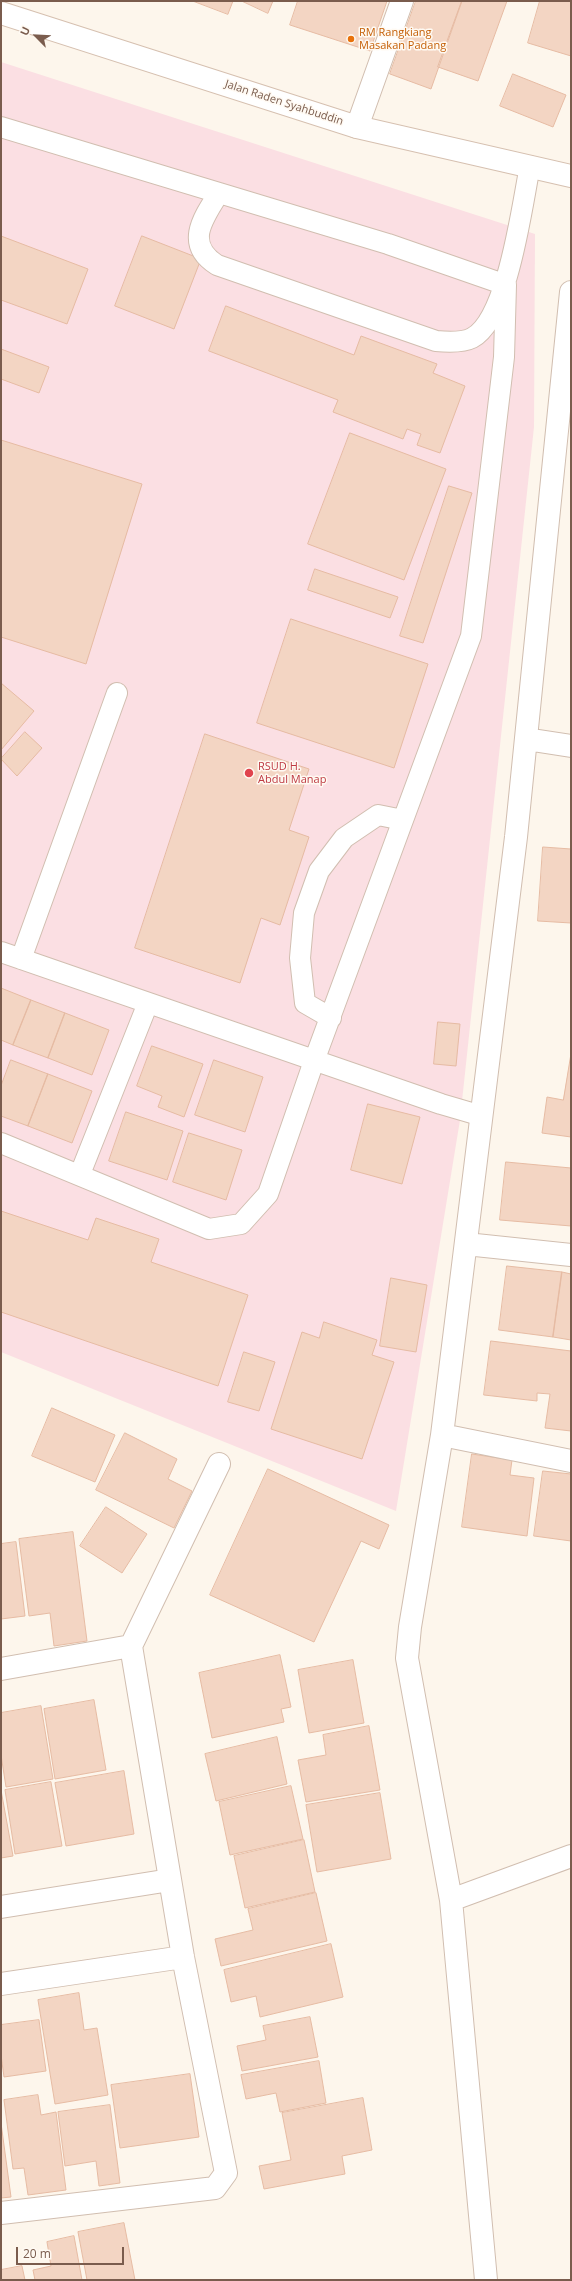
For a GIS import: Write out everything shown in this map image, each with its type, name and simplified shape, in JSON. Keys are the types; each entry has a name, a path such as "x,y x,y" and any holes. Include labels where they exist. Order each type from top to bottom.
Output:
{"street":[{"path":"357,127 402,1"},
{"name":"Jalan Raden Syahbuddin","path":"1,13 357,127 571,176"},
{"path":"486,2280 451,1900 407,1658 410,1627 442,1435 515,844 571,292"},
{"path":"526,739 571,746"},
{"path":"466,1244 571,1255"},
{"path":"442,1435 571,1460"},
{"path":"1,2213 215,2188 221,2180 226,2168 183,1957 131,1646 219,1464"},
{"path":"1,1669 131,1646"},
{"path":"451,1900 571,1856"},
{"path":"1,1907 170,1880"},
{"path":"1,1984 183,1957"}],"lane":[{"path":"1,127 388,244 506,285"},
{"path":"1,1143 80,1174 209,1229 241,1224 268,1194 314,1061 470,636 504,357 506,285 530,166"},
{"path":"219,193 202,220 200,230 199,241 201,251 208,259 228,270 436,341 464,340 476,335 485,326 506,285"},
{"path":"21,959 117,693"},
{"path":"331,1018 304,1003 300,958 304,913 319,872 344,838 378,815 403,820"},
{"path":"1,952 314,1061 441,1104 482,1116"},
{"path":"80,1174 148,1003"}],"shaded area":[{"name":"RSUD H. Abdul Manap","path":"1,62 535,234 534,427 460,1120 396,1511 1,1352"}],"building":[{"path":"193,1 233,1 228,14"},
{"path":"242,1 273,1 268,13"},
{"path":"298,1 387,1 370,51 290,25"},
{"path":"416,1 462,1 431,89 390,74"},
{"path":"462,1 507,1 478,81 438,67"},
{"path":"540,1 571,1 571,56 528,43"},
{"path":"513,74 566,95 553,127 500,106"},
{"path":"1,236 88,269 67,324 1,300"},
{"path":"142,236 201,259 174,329 115,306"},
{"path":"226,306 354,355 361,336 437,364 433,373 465,386 440,453 417,445 421,434 407,429 403,439 333,412 338,400 209,351"},
{"path":"1,349 49,367 39,393 1,379"},
{"path":"350,433 446,469 404,580 308,544"},
{"path":"1,440 142,484 86,664 1,637"},
{"path":"449,486 472,493 423,643 400,636"},
{"path":"315,569 398,597 390,618 308,590"},
{"path":"291,619 428,664 394,768 257,723"},
{"path":"1,683 34,711 1,750"},
{"path":"25,732 42,748 17,776 1,759"},
{"path":"205,734 309,769 289,830 309,837 280,925 261,918 240,983 135,948"},
{"path":"543,847 571,849 571,923 538,921"},
{"path":"1,988 31,1000 13,1045 1,1040"},
{"path":"31,1000 65,1013 48,1058 13,1045"},
{"path":"65,1013 109,1030 92,1075 48,1058"},
{"path":"438,1022 460,1024 456,1066 434,1064"},
{"path":"152,1046 203,1064 184,1117 158,1107 162,1096 137,1086"},
{"path":"571,1054 571,1137 542,1133 547,1097 563,1100"},
{"path":"11,1060 48,1074 28,1126 1,1116 1,1086"},
{"path":"214,1060 263,1077 245,1132 195,1115"},
{"path":"48,1074 92,1091 72,1143 28,1126"},
{"path":"368,1104 420,1117 402,1184 351,1170"},
{"path":"126,1112 183,1131 167,1180 109,1161"},
{"path":"189,1133 242,1150 226,1200 173,1182"},
{"path":"506,1162 571,1168 571,1226 500,1220"},
{"path":"1,1211 88,1240 96,1218 159,1239 151,1262 248,1295 218,1386 1,1312"},
{"path":"507,1266 562,1272 553,1337 499,1330"},
{"path":"562,1272 571,1274 571,1340 553,1337"},
{"path":"391,1278 427,1285 416,1352 380,1346"},
{"path":"324,1322 377,1340 372,1355 394,1362 362,1459 271,1429 302,1332 319,1338"},
{"path":"491,1341 571,1351 571,1431 545,1428 550,1394 537,1393 537,1401 484,1395"},
{"path":"244,1352 275,1362 259,1411 228,1402"},
{"path":"52,1408 115,1435 95,1482 32,1456"},
{"path":"125,1433 177,1459 168,1479 192,1491 174,1528 96,1490"},
{"path":"472,1454 512,1460 510,1475 534,1478 527,1536 462,1527"},
{"path":"268,1469 389,1525 379,1549 361,1541 314,1642 210,1595"},
{"path":"543,1471 571,1474 571,1541 534,1536"},
{"path":"106,1507 147,1534 122,1573 80,1546"},
{"path":"73,1532 87,1641 54,1646 50,1613 29,1616 19,1539"},
{"path":"16,1542 25,1616 1,1619 1,1544"},
{"path":"280,1655 291,1707 281,1709 284,1722 212,1738 199,1673"},
{"path":"353,1660 364,1723 309,1733 298,1670"},
{"path":"94,1700 106,1770 55,1779 44,1709"},
{"path":"41,1706 53,1779 6,1787 1,1755 1,1713"},
{"path":"369,1726 380,1790 306,1802 298,1760 326,1755 323,1735"},
{"path":"277,1737 287,1784 216,1801 205,1754"},
{"path":"124,1771 134,1834 66,1846 55,1783"},
{"path":"51,1782 62,1846 15,1854 5,1790"},
{"path":"291,1786 303,1839 230,1855 219,1802"},
{"path":"1,1790 13,1856 1,1858"},
{"path":"380,1793 391,1859 317,1872 306,1805"},
{"path":"304,1840 315,1892 245,1908 234,1856"},
{"path":"316,1893 327,1941 221,1966 215,1939 253,1930 248,1909"},
{"path":"331,1944 343,1997 260,2017 256,1996 231,2002 224,1970"},
{"path":"79,1993 84,2030 97,2028 108,2095 55,2104 38,2000"},
{"path":"310,2017 318,2057 242,2071 237,2046 266,2040 263,2026"},
{"path":"39,2020 46,2071 4,2077 1,2055 1,2025"},
{"path":"319,2061 326,2103 280,2112 276,2093 246,2099 241,2075"},
{"path":"190,2074 199,2137 120,2148 111,2085"},
{"path":"38,2095 41,2115 56,2112 66,2190 28,2195 24,2168 13,2169 4,2100"},
{"path":"363,2098 372,2150 342,2156 345,2174 264,2189 259,2166 291,2160 282,2113"},
{"path":"110,2105 120,2183 99,2186 96,2161 65,2166 58,2112"},
{"path":"1,2123 11,2197 1,2198"},
{"path":"124,2223 135,2280 87,2280 78,2232"},
{"path":"74,2236 82,2280 35,2280 33,2270 51,2266 47,2242"},
{"path":"22,2266 25,2280 1,2280 1,2270"}],"place":[{"name":"RM Rangkiang Masakan Padang","path":"351,39"},
{"name":"RSUD H. Abdul Manap","path":"249,773"}]}
